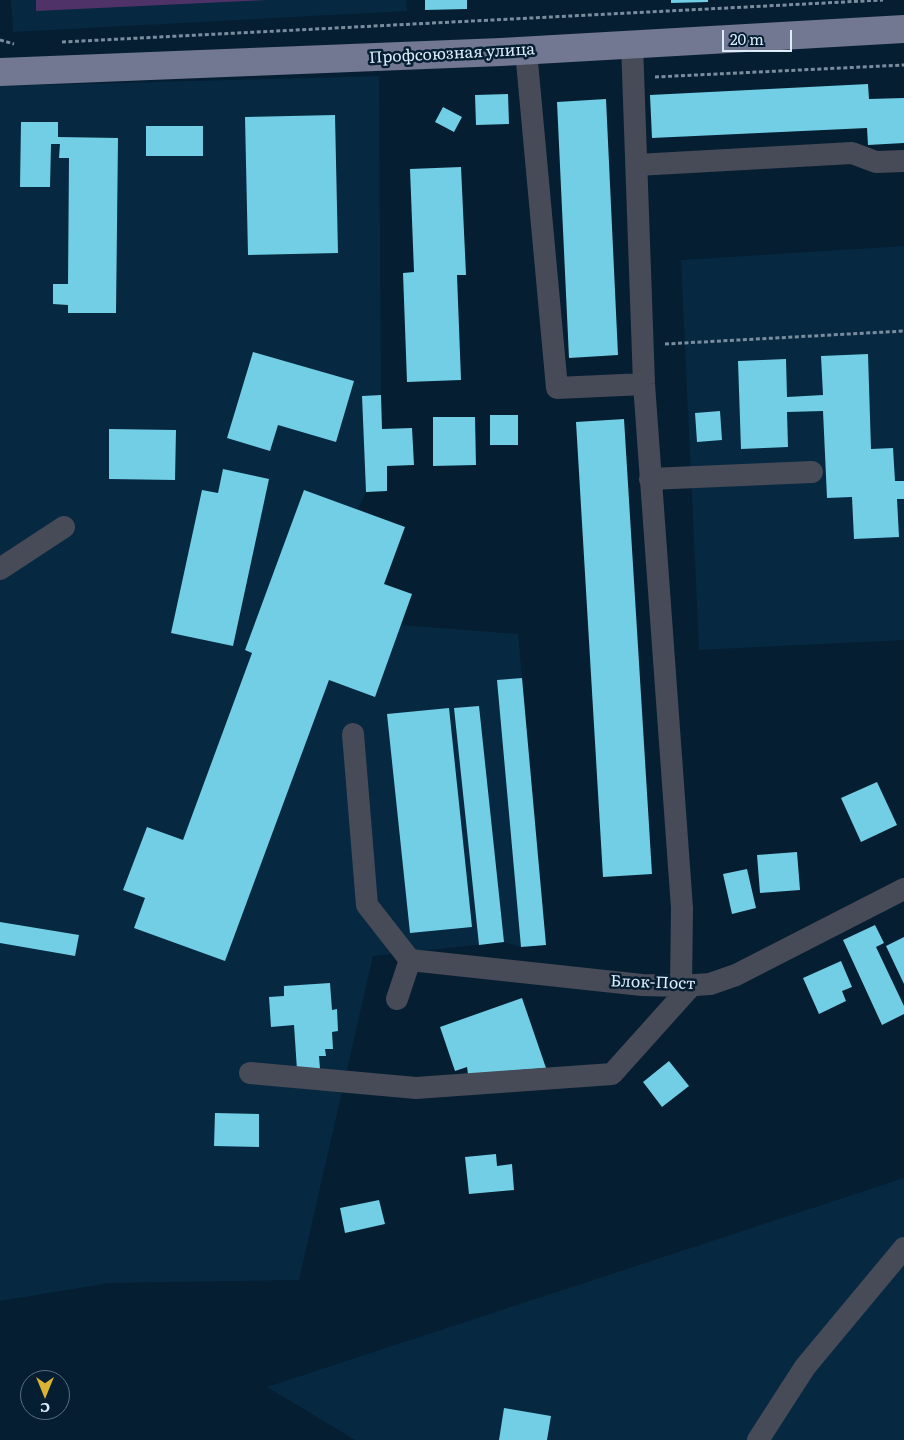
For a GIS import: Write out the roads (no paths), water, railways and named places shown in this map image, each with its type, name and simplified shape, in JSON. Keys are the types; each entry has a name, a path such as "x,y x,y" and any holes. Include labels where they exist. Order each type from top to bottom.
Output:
{"main road":[{"name":"Профсоюзная улица","path":"0,72 526,51 904,29"}],"street":[{"path":"250,1073 416,1088 612,1074 686,986 644,384 632,44"},
{"path":"526,51 556,388 644,384"},
{"path":"637,165 852,153 876,162 904,161"},
{"path":"650,479 812,472"},
{"path":"0,569 64,527"},
{"path":"353,734 367,905 410,960 397,999"},
{"name":"Блок-Пост","path":"410,960 598,981 686,986 710,984 736,975 904,889"},
{"path":"758,1440 805,1367 904,1248"}]}
